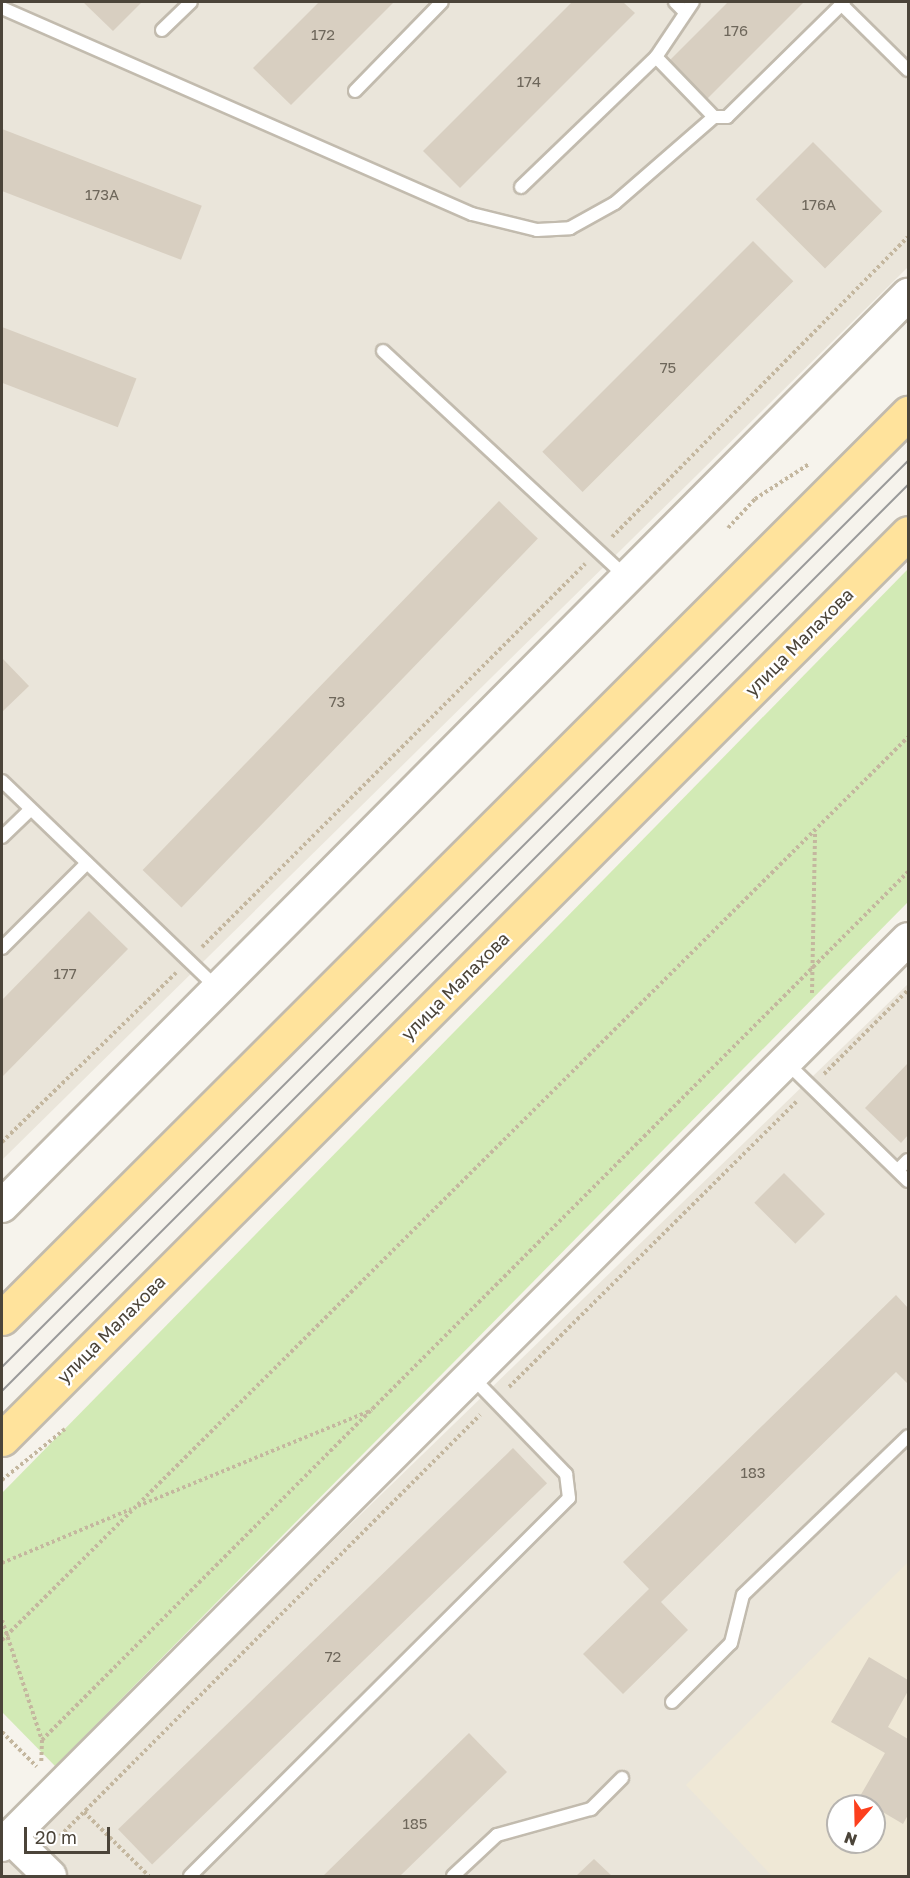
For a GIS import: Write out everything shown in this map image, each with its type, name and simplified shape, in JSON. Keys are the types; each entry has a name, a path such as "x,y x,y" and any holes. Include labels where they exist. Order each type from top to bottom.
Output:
{"main road":[{"path":"2,1318 909,413"},
{"name":"улица Малахова","path":"2,1439 909,533"}],"street":[{"path":"2,1206 909,295"},
{"path":"50,1876 6,1841 909,939"}],"lane":[{"path":"162,30 190,2"},
{"path":"355,91 441,2"},
{"path":"521,187 656,57 679,6 693,2"},
{"path":"2,8 472,214 537,230 570,228 615,203 714,117 727,117 842,3 909,70"},
{"path":"656,57 714,117"},
{"path":"382,351 600,549 628,579"},
{"path":"2,781 219,990"},
{"path":"2,837 30,810"},
{"path":"2,948 87,863"},
{"path":"786,1062 909,1181"},
{"path":"898,1170 909,1160"},
{"path":"190,1876 569,1498 566,1474 470,1375"},
{"path":"672,1702 731,1643 743,1596 909,1436"},
{"path":"453,1876 497,1835 591,1809 622,1778"}],"path":[{"path":"2,1142 188,961 909,237"},
{"path":"728,528 755,499 809,464"},
{"path":"2,1640 909,736"},
{"path":"812,1003 815,829"},
{"path":"42,1740 909,872"},
{"path":"2,1563 376,1408"},
{"path":"2,1480 64,1429"},
{"path":"2,1620 42,1740 40,1770 2,1732"},
{"path":"84,1812 149,1876"}],"shaded area":[{"path":"2,2 908,2 908,267 2,1160"},
{"path":"908,984 908,1876 2,1876 2,1862"},
{"path":"908,1562 908,1876 772,1876 686,1785"}],"green space":[{"path":"908,569 908,902 55,1766 2,1712 2,1493"}],"building":[{"path":"83,2 142,2 113,31"},
{"path":"319,2 394,2 291,105 253,68"},
{"path":"572,2 623,2 635,13 460,188 423,151"},
{"path":"728,2 804,2 707,99 669,61"},
{"path":"2,129 202,206 181,260 2,191"},
{"path":"813,142 882,211 825,269 756,199"},
{"path":"753,241 793,281 583,492 542,452"},
{"path":"2,327 136,379 118,427 2,383"},
{"path":"499,501 538,539 181,908 143,870"},
{"path":"2,658 29,686 2,712"},
{"path":"89,911 128,949 2,1077 2,1000"},
{"path":"908,1063 908,1135 901,1143 865,1108"},
{"path":"784,1173 825,1214 795,1244 754,1203"},
{"path":"896,1295 908,1308 908,1384 896,1372 661,1602 688,1630 623,1694 583,1654 649,1589 623,1562"},
{"path":"513,1448 547,1483 152,1865 118,1829"},
{"path":"869,1657 908,1680 908,1691 888,1727 908,1739 908,1815 903,1824 886,1814 886,1794 861,1794 885,1753 831,1722"},
{"path":"469,1733 507,1772 400,1876 323,1876"},
{"path":"594,1859 612,1876 576,1876"}],"tram line":[{"path":"2,1367 908,461"},
{"path":"2,1391 908,485"}]}
